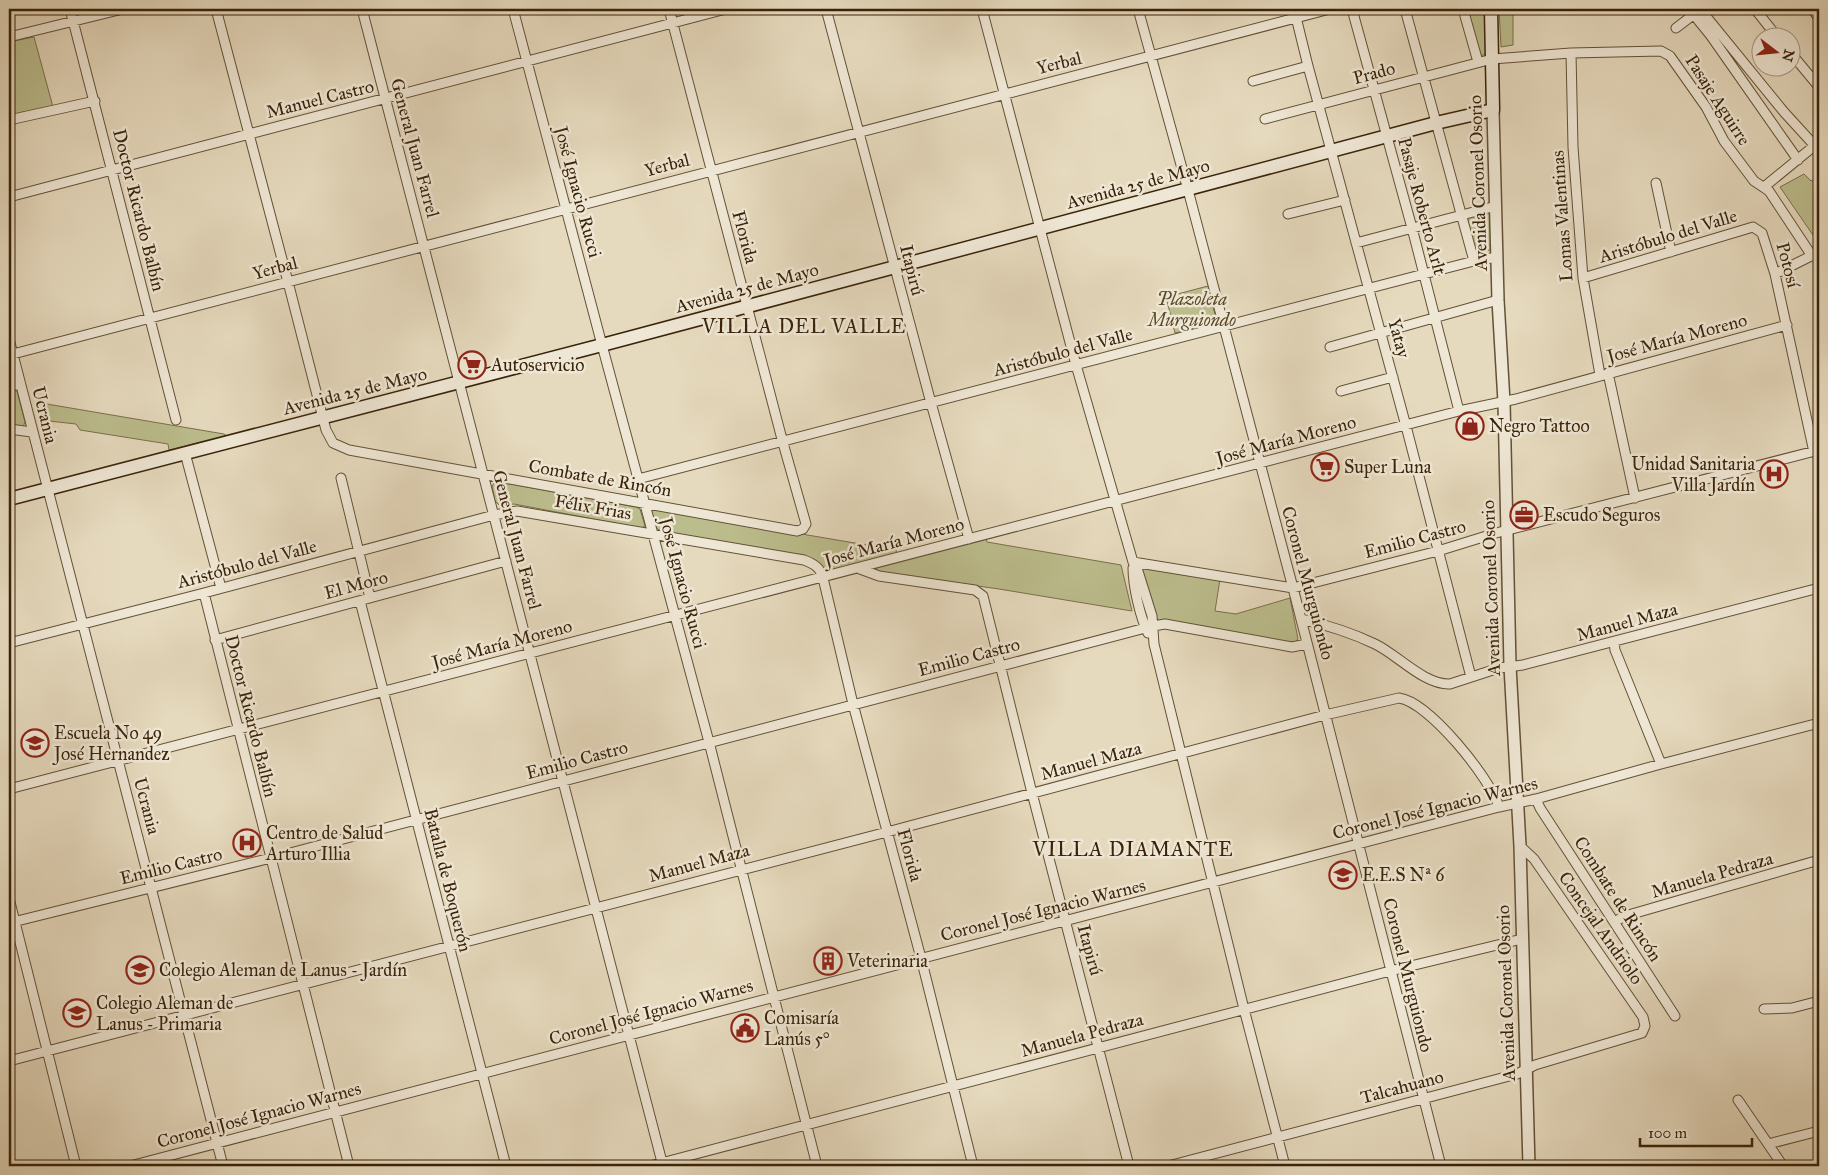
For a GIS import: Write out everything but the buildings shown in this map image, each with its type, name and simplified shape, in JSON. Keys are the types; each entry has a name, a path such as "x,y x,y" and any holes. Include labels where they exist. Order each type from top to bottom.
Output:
{"main road":[{"name":"Avenida Coronel Osorio","path":"1491,9 1493,110"},
{"name":"Avenida 25 de Mayo","path":"9,499 602,345 1436,123 1493,110"}],"street":[{"name":"Doctor Ricardo Balbín","path":"70,9 176,420"},
{"path":"9,37 123,9"},
{"path":"216,9 250,133 322,417"},
{"name":"General Juan Farrel","path":"362,9 663,1165"},
{"name":"José Ignacio Rucci","path":"513,9 709,742 817,1166"},
{"name":"Florida","path":"669,9 806,524 803,529"},
{"name":"Manuel Castro","path":"9,197 726,9"},
{"name":"Itapirú","path":"826,9 969,538"},
{"path":"982,9 1076,365 1117,501 1133,562 1133,577 1150,627 1244,1009 1285,1166"},
{"name":"Coronel Murguiondo","path":"1138,9 1293,588 1441,1166"},
{"name":"Yerbal","path":"13,354 1150,56 1296,13 1330,9"},
{"name":"Pasaje Roberto Arlt","path":"1352,9 1412,228 1459,411"},
{"path":"1406,9 1474,261"},
{"path":"1464,9 1478,62"},
{"path":"1755,9 1770,28"},
{"path":"1812,9 1819,18"},
{"path":"1676,28 1698,11"},
{"path":"1698,11 1778,104 1817,144 1764,187"},
{"path":"1698,11 1711,36 1798,160"},
{"name":"Yatay","path":"1296,13 1308,66 1381,332 1471,677"},
{"name":"Pasaje Aguirre","path":"1492,59 1571,53 1661,51 1666,53 1699,97 1724,141 1754,181 1764,187 1816,254"},
{"name":"Lomas Valentinas","path":"1571,53 1573,147 1582,278 1635,498"},
{"name":"Prado","path":"1265,119 1492,59"},
{"path":"1800,64 1819,87"},
{"path":"1253,81 1308,66"},
{"path":"9,120 95,102"},
{"name":"Avenida Coronel Osorio","path":"1493,110 1498,300 1504,402 1510,666 1520,846 1528,1166"},
{"path":"1656,183 1670,252"},
{"path":"1288,214 1345,200"},
{"path":"1356,242 1496,206"},
{"name":"Aristóbulo del Valle","path":"1582,278 1753,227 1762,233"},
{"name":"Potosí","path":"1762,233 1775,274 1817,451"},
{"path":"1775,274 1816,254"},
{"name":"Aristóbulo del Valle","path":"638,480 1474,261 1497,258"},
{"path":"1330,347 1498,300"},
{"name":"José María Moreno","path":"9,789 119,762 237,729 1459,411 1504,402 1787,325"},
{"name":"Ucrania","path":"9,339 223,1166"},
{"path":"1341,391 1393,378"},
{"path":"9,385 21,386"},
{"name":"Combate de Rincón","path":"322,417 333,443 349,450 797,531 803,529"},
{"path":"9,429 32,432"},
{"name":"Emilio Castro","path":"1133,562 1293,588 1817,451"},
{"path":"186,453 222,588"},
{"path":"341,478 370,598"},
{"name":"Félix Frias","path":"494,515 525,511 804,560 818,567 823,578"},
{"name":"Aristóbulo del Valle","path":"9,643 494,515"},
{"name":"El Moro","path":"215,640 506,561"},
{"name":"Itapirú","path":"860,568 879,576 975,590 983,596 999,665 1129,1166"},
{"name":"Florida","path":"823,578 853,704 921,958 973,1166"},
{"name":"Manuel Maza","path":"1301,619 1376,644 1431,680 1442,684 1450,684 1498,668 1523,665 1819,588"},
{"name":"Doctor Ricardo Balbín","path":"204,593 349,1166"},
{"name":"Batalla de Boquerón","path":"360,601 506,1166"},
{"path":"1150,627 1165,624 1292,647 1307,644"},
{"name":"Emilio Castro","path":"12,923 271,858 999,665 1150,627"},
{"path":"1614,642 1615,650 1661,764"},
{"name":"Manuel Maza","path":"9,1062 47,1050 184,1016 887,832 1325,715 1399,698 1410,701 1450,736 1484,778 1499,806"},
{"name":"Coronel José Ignacio Warnes","path":"130,1166 1499,806 1536,799 1819,722"},
{"name":"Combate de Rincón","path":"1536,799 1675,1016"},
{"name":"Concejal Andriolo","path":"1520,846 1534,859 1643,1017 1645,1026 1642,1033"},
{"name":"Manuela Pedraza","path":"1614,922 1625,916 1819,860"},
{"path":"9,898 12,923 47,1050 76,1166"},
{"name":"Manuela Pedraza","path":"650,1166 663,1165 806,1124 1390,971 1522,939"},
{"path":"1764,1009 1792,1008 1819,1001"},
{"name":"Talcahuano","path":"1168,1166 1517,1074 1526,1069 1642,1033"},
{"path":"1738,1100 1783,1166"},
{"path":"1768,1144 1819,1131"}],"green space":[{"path":"1467,9 1486,9 1487,52 1480,57"},
{"path":"1499,9 1513,9 1513,45 1501,47"},
{"path":"34,37 53,107 9,115 9,42"},
{"path":"1804,174 1811,181 1819,177 1819,240 1817,241 1780,187"},
{"path":"1492,210 1493,249 1476,254 1467,217"},
{"name":"Plazoleta Murguiondo","path":"1208,286 1217,323 1175,333 1166,297"},
{"path":"9,389 17,391 25,422 23,427 9,427"},
{"path":"35,402 227,436 169,450 168,444 80,430 76,424 49,421 41,426"},
{"path":"500,482 636,507 640,509 645,526 641,528 514,504 500,506 495,501 492,486 494,483"},
{"path":"651,510 896,550 897,554 830,571 824,570 817,563 661,531 656,528"},
{"path":"986,538 987,542 1121,565 1132,611 999,589 878,572 876,567"},
{"path":"1139,564 1220,579 1215,611 1236,614 1290,598 1298,639 1289,644 1156,621"}],"place":[{"name":"Autoservicio","path":"472,365"},
{"name":"Negro Tattoo","path":"1470,426"},
{"name":"Super Luna","path":"1325,467"},
{"name":"Unidad Sanitaria Villa Jardín","path":"1774,474"},
{"name":"Escudo Seguros","path":"1524,515"},
{"name":"Escuela No 49 José Hernandez","path":"35,743"},
{"name":"Centro de Salud Arturo Illia","path":"247,843"},
{"name":"E.E.S Nª 6","path":"1343,875"},
{"name":"Veterinaria","path":"828,961"},
{"name":"Colegio Aleman de Lanus - Jardín","path":"140,970"},
{"name":"Colegio Aleman de Lanus - Primaria","path":"77,1013"},
{"name":"Comisaría Lanús 5°","path":"745,1028"}],"district":[{"name":"VILLA DEL VALLE","path":"804,326"},
{"name":"VILLA DIAMANTE","path":"1133,849"}]}
